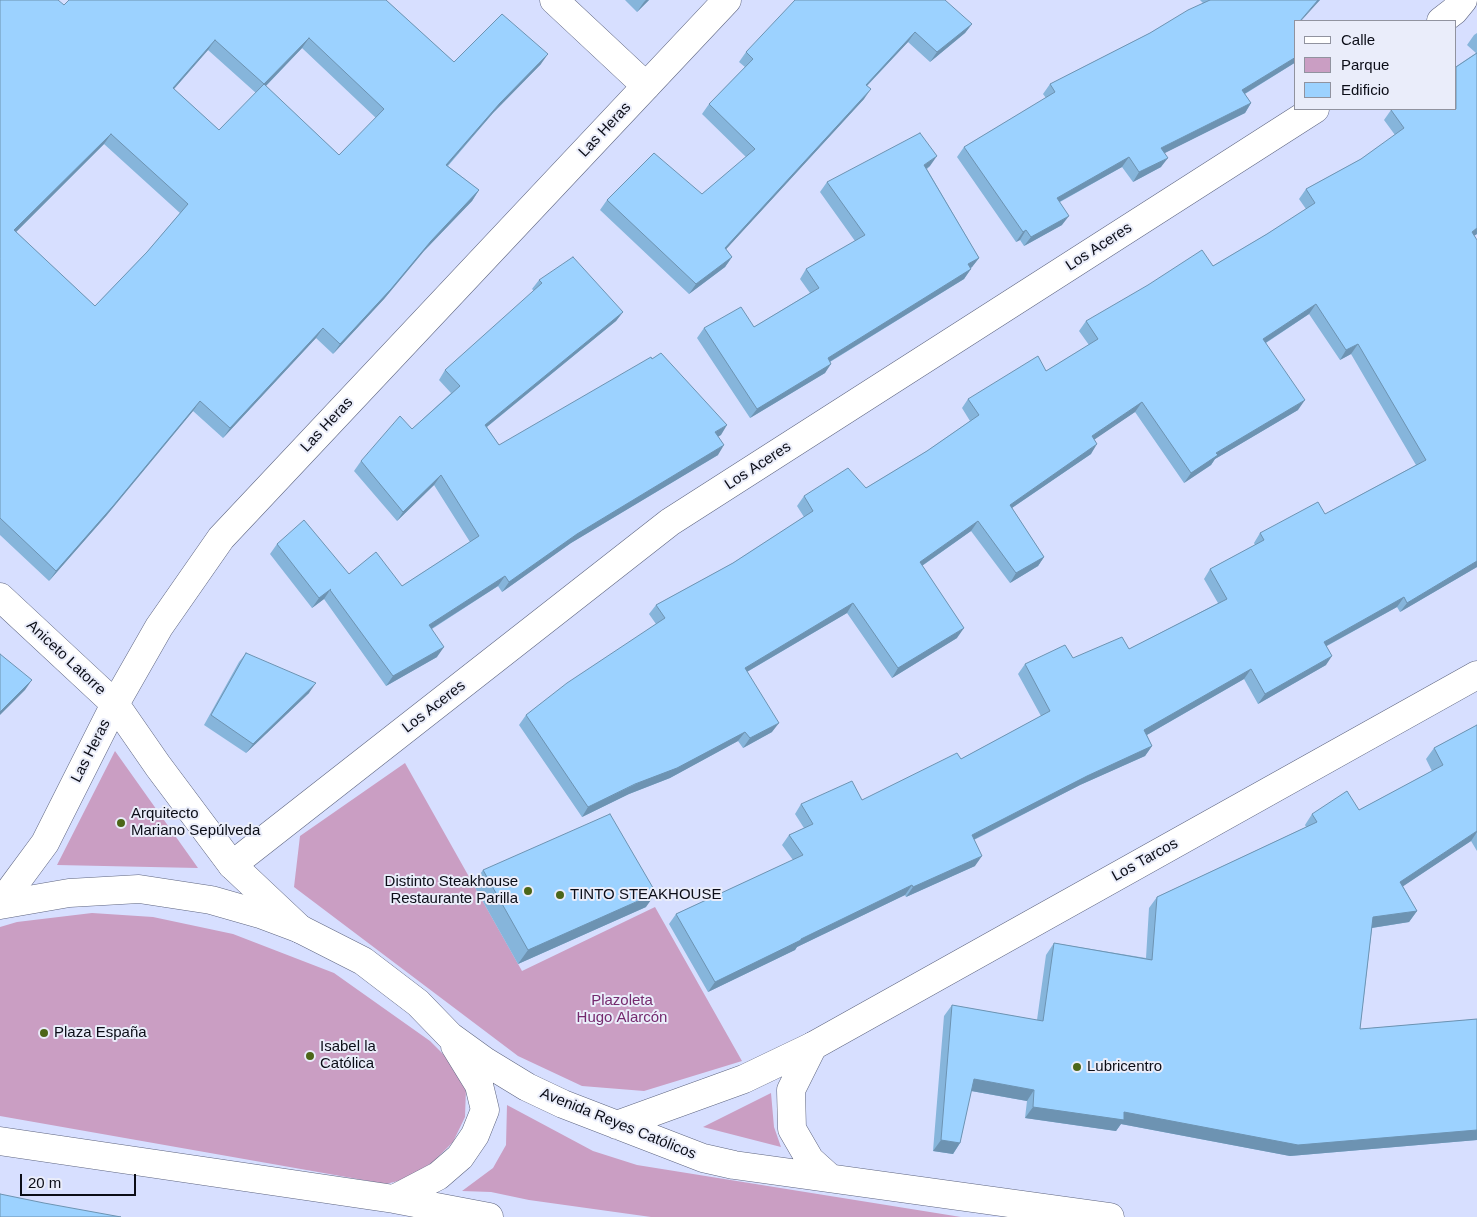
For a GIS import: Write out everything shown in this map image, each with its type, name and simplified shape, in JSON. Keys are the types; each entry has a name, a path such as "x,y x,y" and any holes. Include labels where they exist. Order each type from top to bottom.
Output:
{"street":[{"path":"554,0 646,86"},
{"name":"Las Heras","path":"0,904 45,843 115,704 159,627 221,538 727,0"},
{"name":"Los Aceres","path":"232,865 670,522 1313,110"},
{"name":"Aniceto Latorre","path":"0,597 115,704 158,766 232,865 300,929"},
{"name":"Los Tarcos","path":"617,1125 744,1080 813,1046 1477,675"},
{"name":"Avenida Reyes Católicos","path":"0,904 69,893 139,889 211,900 260,914 300,929 363,961 418,1003 450,1036 486,1062 527,1087 563,1104 703,1158 734,1165 1110,1217"},
{"path":"394,1199 438,1176 460,1157 474,1135 485,1110 479,1085 450,1036"},
{"path":"813,1046 791,1090 792,1129 810,1160 830,1178"},
{"path":"0,1141 394,1199 489,1217"}],"green space":[{"path":"115,751 198,868 57,865"},
{"name":"Plazoleta Hugo Alarcón","path":"405,763 522,971 655,907 742,1061 644,1091 582,1086 518,1056 294,887 300,836"},
{"path":"92,913 153,917 233,934 334,973 430,1041 455,1066 466,1088 465,1117 453,1142 433,1162 406,1179 386,1184 0,1116 0,927 17,922"},
{"path":"771,1093 774,1127 781,1147 703,1127"},
{"path":"507,1105 593,1151 637,1165 961,1217 651,1217 529,1200 491,1192 462,1191 493,1168 506,1145"}],"building":[{"path":"0,0 58,0 64,5 69,0 386,0 454,62 502,14 548,54 500,103 446,165 479,190 340,344 323,328 230,428 200,401 56,571 0,518","holes":["309,38 384,109 339,155 264,84","215,40 264,84 219,130 173,88","111,134 188,204 147,252 95,306 14,230"]},
{"path":"795,0 945,0 972,24 937,52 915,32 866,85 871,89 725,248 732,257 696,284 607,200 654,153 702,194 755,149 709,104 753,59 746,52"},
{"path":"1210,0 1318,0 1301,20 1294,20 1294,58 1242,90 1251,103 1161,148 1168,158 1139,172 1129,157 1057,198 1069,216 1031,237 1026,230 1023,232 964,147 1055,92 1050,84 1150,33 1188,10"},
{"path":"1477,53 1477,228 1472,232 1477,240 1477,561 1407,603 1404,597 1324,642 1332,656 1265,694 1251,669 1144,730 1152,746 1087,776 972,835 982,856 913,887 912,885 715,982 676,914 803,855 789,835 813,824 801,804 852,781 862,800 957,753 961,759 1050,711 1025,664 1065,645 1073,658 1122,637 1129,649 1227,599 1210,569 1264,540 1260,533 1318,502 1325,514 1426,460 1358,344 1346,350 1316,304 1263,339 1305,400 1216,453 1218,455 1191,473 1142,402 1092,436 1097,444 1010,505 1044,557 1016,573 978,521 920,562 964,628 898,668 853,603 745,668 779,723 750,738 745,732 677,768 635,784 588,807 526,715 567,683 665,618 656,605 733,563 813,511 804,496 848,468 866,488 927,451 979,415 968,399 1038,356 1046,371 1098,339 1086,321 1148,285 1202,250 1213,266 1315,203 1306,189 1361,159 1404,128 1391,110 1457,110 1457,66"},
{"path":"920,133 937,156 924,165 979,258 968,264 971,269 828,358 831,364 757,409 704,328 741,307 754,327 819,288 806,269 865,235 827,182"},
{"path":"573,257 623,312 485,425 499,445 661,353 727,425 715,432 724,445 577,534 509,582 505,576 429,625 444,647 393,676 331,589 319,598 277,544 304,520 349,574 376,552 402,586 479,536 441,475 403,512 361,461 400,416 412,429 460,386 445,370 542,283 539,280"},
{"path":"246,653 316,683 253,744 211,715"},
{"path":"0,654 32,680 0,712"},
{"path":"1477,725 1477,831 1400,882 1417,911 1373,917 1360,1029 1477,1019 1477,1130 1298,1145 1124,1112 1124,1120 1033,1107 1034,1090 974,1079 960,1143 941,1140 952,1005 1043,1021 1054,943 1152,960 1157,897 1317,822 1312,814 1347,791 1359,810 1443,765 1434,748"},
{"name":"TINTO STEAKHOUSE","path":"610,814 656,893 528,950 483,870"},
{"path":"0,1194 44,1203 121,1217 0,1217"}],"place":[{"name":"Arquitecto Mariano Sepúlveda","path":"121,823"},
{"name":"Distinto Steakhouse Restaurante Parilla","path":"528,891"},
{"name":"TINTO STEAKHOUSE","path":"560,895"},
{"name":"Plaza España","path":"44,1033"},
{"name":"Isabel la Católica","path":"310,1056"},
{"name":"Lubricentro","path":"1077,1067"}]}
